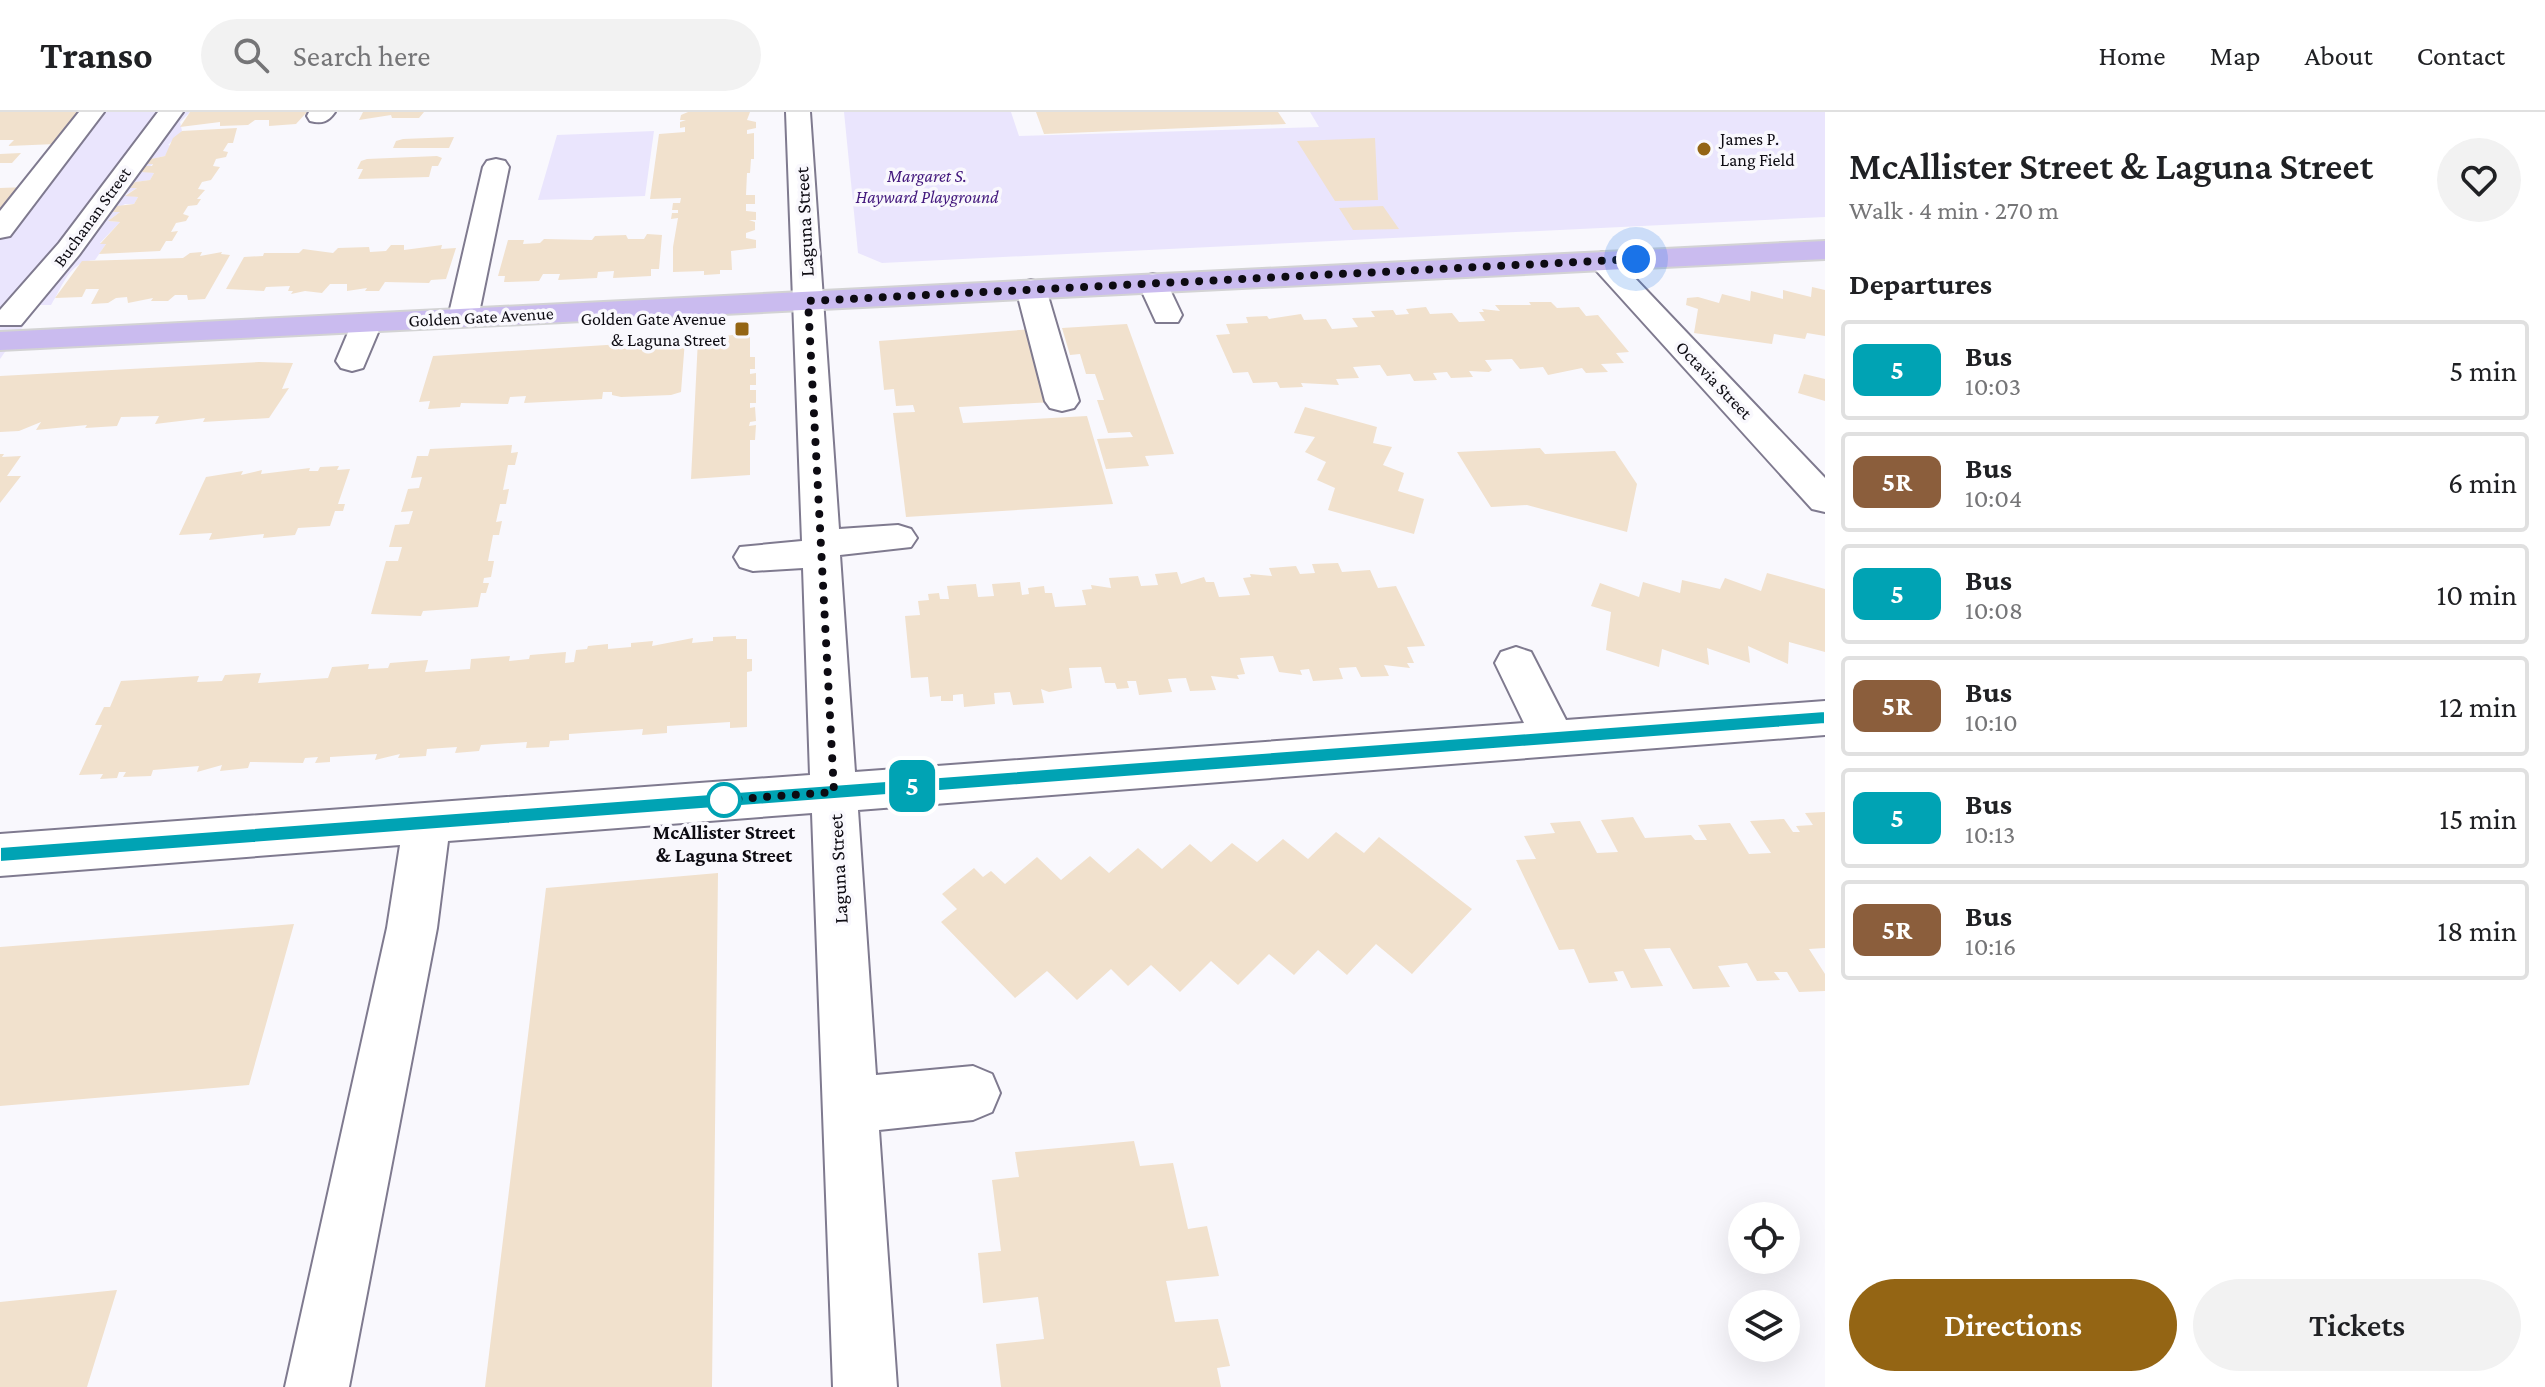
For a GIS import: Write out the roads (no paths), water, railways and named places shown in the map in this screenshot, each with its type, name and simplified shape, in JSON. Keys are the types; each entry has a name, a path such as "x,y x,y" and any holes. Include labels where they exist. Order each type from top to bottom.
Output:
{"main road":[{"name":"Golden Gate Avenue","path":"5,330 366,323 1825,250"}],"street":[{"name":"Laguna Street","path":"798,112 865,1387"},
{"name":"Buchanan Street","path":"5,330 69,249 133,160 153,123"},
{"path":"69,249 10,246 51,163 91,124"},
{"path":"51,163 133,160"},
{"path":"463,318 496,167"},
{"name":"Octavia Street","path":"1603,261 1825,500"},
{"path":"1153,283 1167,315"},
{"path":"1031,289 1062,401"},
{"path":"352,361 366,323"},
{"path":"753,557 898,538"},
{"path":"1516,663 1553,738"},
{"path":"0,855 1825,718"},
{"path":"317,1387 412,928 427,823"},
{"path":"850,1105 973,1093"}],"place":[{"name":"James P. Lang Field","path":"1704,149"},
{"name":"Golden Gate Avenue & Laguna Street","path":"742,329"},
{"name":"McAllister Street & Laguna Street","path":"724,800"}],"park label":[{"name":"Margaret S. Hayward Playground","path":"927,186"}]}
